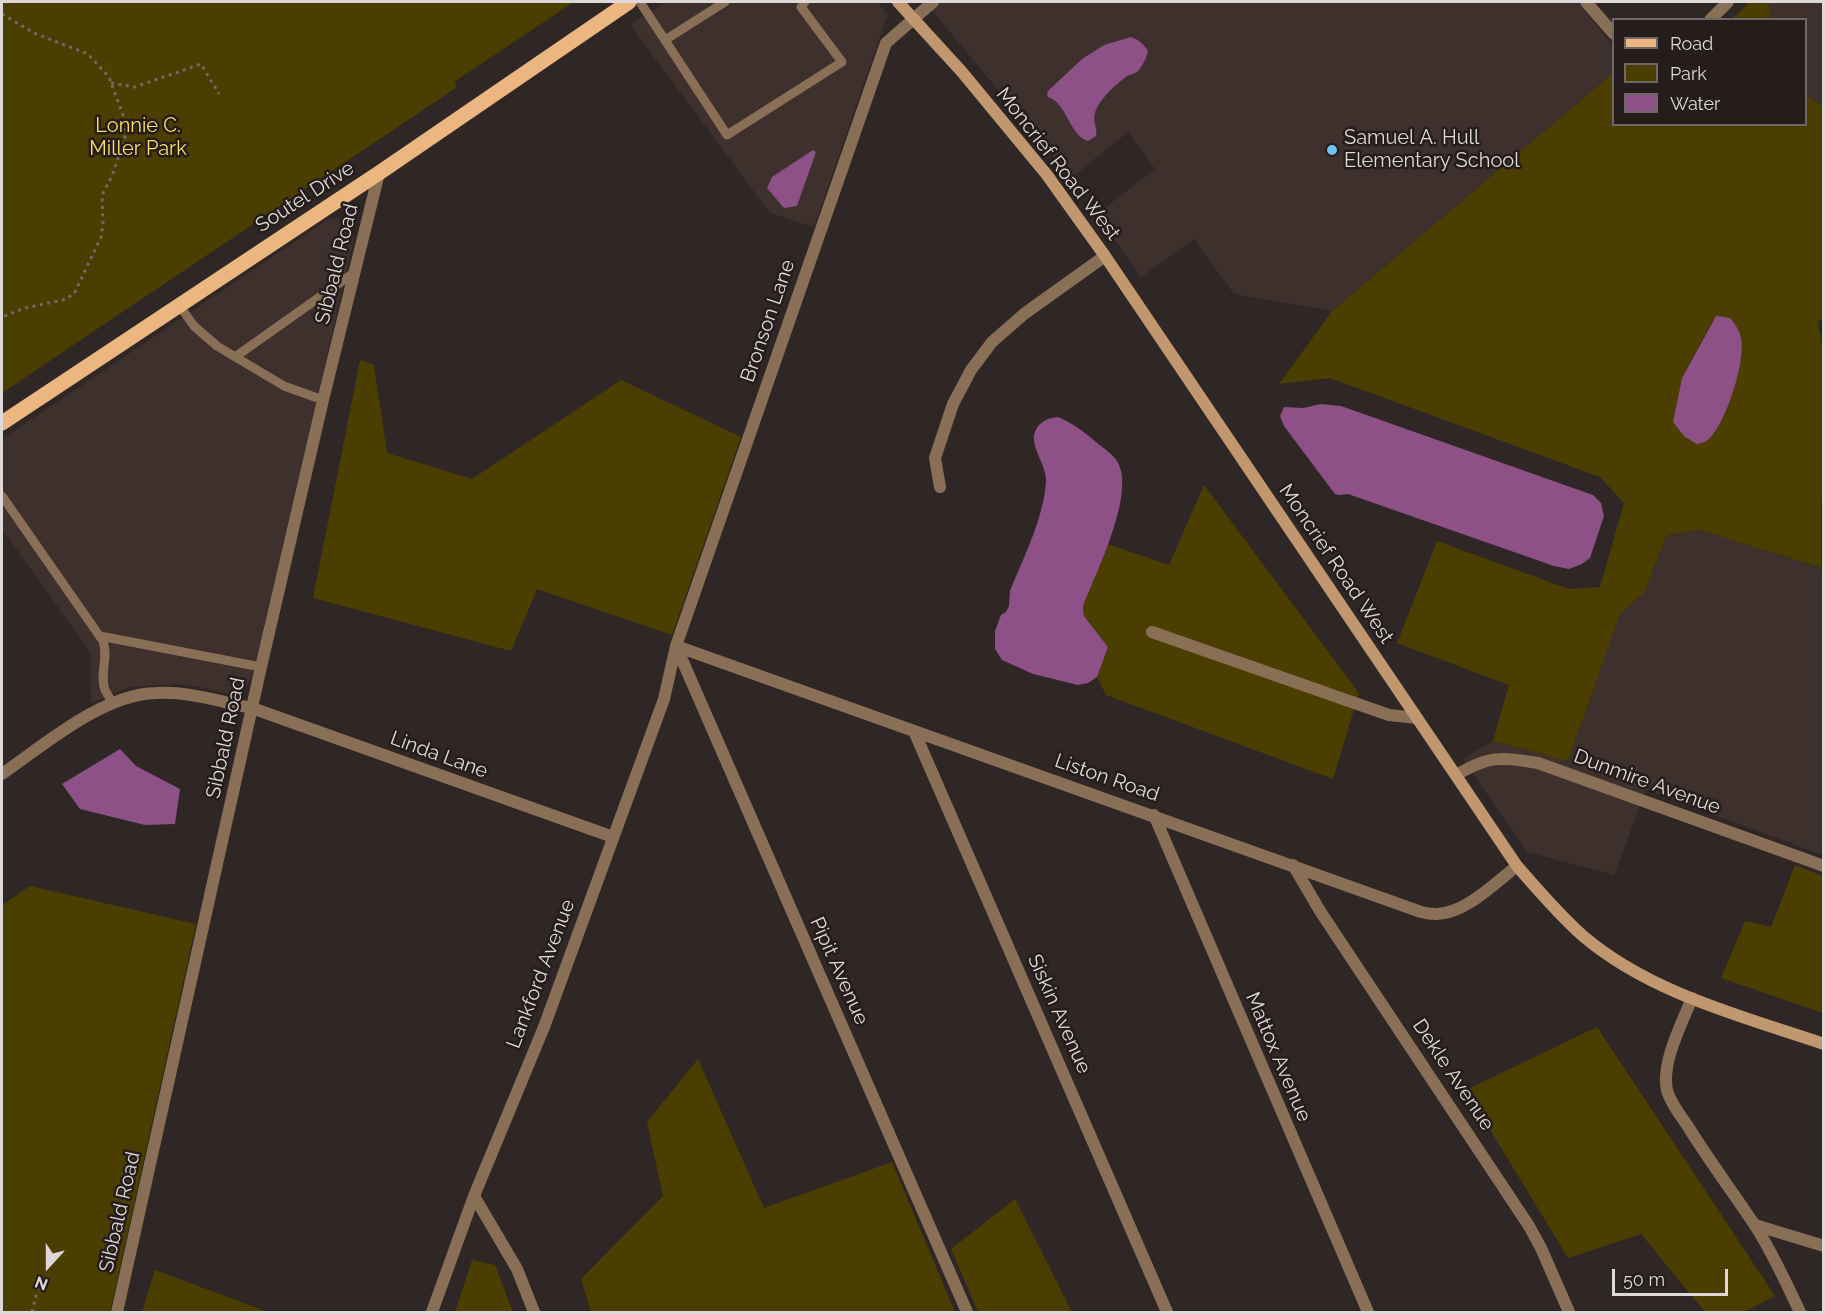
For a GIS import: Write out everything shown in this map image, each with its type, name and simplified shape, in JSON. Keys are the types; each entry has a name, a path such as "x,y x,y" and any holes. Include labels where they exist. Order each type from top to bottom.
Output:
{"main road":[{"name":"Soutel Drive","path":"2,423 379,173 629,2"},
{"name":"Moncrief Road West","path":"898,2 962,72 1047,175 1105,256 1517,866 1553,907 1584,937 1616,960 1644,976 1692,999 1824,1044"}],"street":[{"name":"Bronson Lane","path":"676,646 886,43 933,2"},
{"path":"1586,2 1612,32"},
{"path":"1712,18 1728,2"},
{"name":"Sibbald Road","path":"117,1312 261,667 379,173"},
{"path":"940,487 935,458 953,404 971,370 992,342 1024,314 1105,256"},
{"path":"1152,632 1389,715 1417,718"},
{"name":"Liston Road","path":"676,646 1421,912 1435,914 1450,912 1466,905 1517,866"},
{"name":"Lankford Avenue","path":"432,1312 474,1196 544,1027 664,699 676,646"},
{"name":"Pipit Avenue","path":"676,646 967,1312"},
{"name":"Linda Lane","path":"2,774 93,712 113,703 155,692 194,696 252,708 613,837"},
{"name":"Siskin Avenue","path":"914,731 1167,1312"},
{"name":"Dunmire Avenue","path":"1456,776 1489,759 1538,763 1824,866"},
{"name":"Mattox Avenue","path":"1154,815 1368,1312"},
{"name":"Dekle Avenue","path":"1293,865 1320,911 1529,1226 1569,1312"},
{"path":"1692,999 1671,1051 1666,1070 1667,1090 1713,1167 1755,1225 1800,1312"},
{"path":"474,1196 517,1269 534,1312"},
{"path":"1755,1225 1824,1246"}],"lane":[{"path":"640,2 727,135 842,62 802,3"},
{"path":"665,40 725,2"},
{"path":"235,357 355,272"},
{"path":"179,306 194,326 217,346 284,386 323,400"},
{"path":"2,496 104,641 105,689 113,703"},
{"path":"100,636 261,667"}],"path":[{"path":"2,14 34,33 88,54 109,77 124,117 125,137 112,176 102,195 101,237 74,294 63,300 25,308 2,317"},
{"path":"111,83 135,87 201,64 219,93"},
{"path":"32,1312 38,1288"}],"shaded area":[{"path":"665,2 877,2 888,14 814,227 770,213 630,25"},
{"name":"Samuel A. Hull Elementary School","path":"925,2 1577,2 1612,44 1612,74 1332,311 1234,294 1194,239 1141,277 1097,214 1155,169 1128,132 1071,178"},
{"path":"1768,2 1823,2 1823,107 1807,96 1807,18 1771,18"},
{"path":"336,218 345,220 352,226 354,239 253,674 249,683 239,693 228,694 201,687 174,684 131,687 91,703 90,652 2,529 2,439 327,220"},
{"path":"1700,530 1823,569 1823,855 1646,790 1614,875 1527,852 1463,759 1493,741 1568,760 1620,614 1644,593 1667,535"}],"green space":[{"name":"Lonnie C. Miller Park","path":"2,2 574,2 454,82 457,87 2,393"},
{"path":"1750,2 1768,2 1771,18 1733,18"},
{"path":"1612,74 1612,126 1807,126 1807,96 1823,107 1824,315 1818,323 1824,356 1824,497 1821,502 1821,568 1700,530 1667,535 1644,593 1620,614 1568,761 1493,741 1509,685 1397,643 1437,541 1569,589 1600,587 1624,503 1600,477 1330,378 1279,384 1332,311","holes":["1715,316 1673,422 1682,378"]},
{"path":"360,360 374,365 387,453 472,479 621,380 741,437 672,635 537,589 511,651 313,598"},
{"path":"1204,485 1359,693 1333,779 1106,695 1097,677 1108,647 1084,616 1083,607 1107,544 1169,565"},
{"path":"1795,865 1823,876 1823,1013 1721,978 1745,921 1771,927"},
{"path":"30,886 196,924 110,1312 2,1312 2,905"},
{"path":"1597,1027 1775,1296 1744,1312 1705,1312 1641,1234 1568,1258 1466,1090"},
{"path":"698,1059 764,1208 892,1162 955,1312 591,1312 581,1279 663,1196 647,1122"},
{"path":"1015,1199 1072,1312 978,1312 951,1249"},
{"path":"472,1260 495,1265 513,1312 455,1312"},
{"path":"155,1270 268,1312 142,1312"}],"water":[{"path":"1131,37 1141,42 1148,51 1145,59 1138,71 1119,82 1100,102 1094,116 1096,136 1088,141 1076,132 1060,106 1047,94 1082,59 1104,45"},
{"path":"813,150 816,152 797,206 784,208 767,188 772,177"},
{"path":"1716,316 1730,318 1741,338 1742,349 1738,376 1728,406 1715,431 1705,442 1697,444 1685,437 1673,422 1682,378"},
{"path":"1321,404 1341,406 1593,495 1601,503 1604,516 1590,558 1569,569 1554,566 1348,494 1335,494 1284,426 1280,416 1284,407 1303,408"},
{"path":"1058,417 1078,428 1110,453 1117,461 1122,475 1122,492 1112,533 1083,607 1084,616 1108,647 1097,677 1088,683 1078,685 1033,674 1002,660 995,649 995,631 1001,615 1009,606 1010,591 1032,537 1045,494 1046,480 1035,446 1034,435 1037,427 1043,422"},
{"path":"120,749 136,766 180,789 175,824 145,825 80,809 62,784"}],"place":[{"name":"Samuel A. Hull Elementary School","path":"1332,150"}]}
